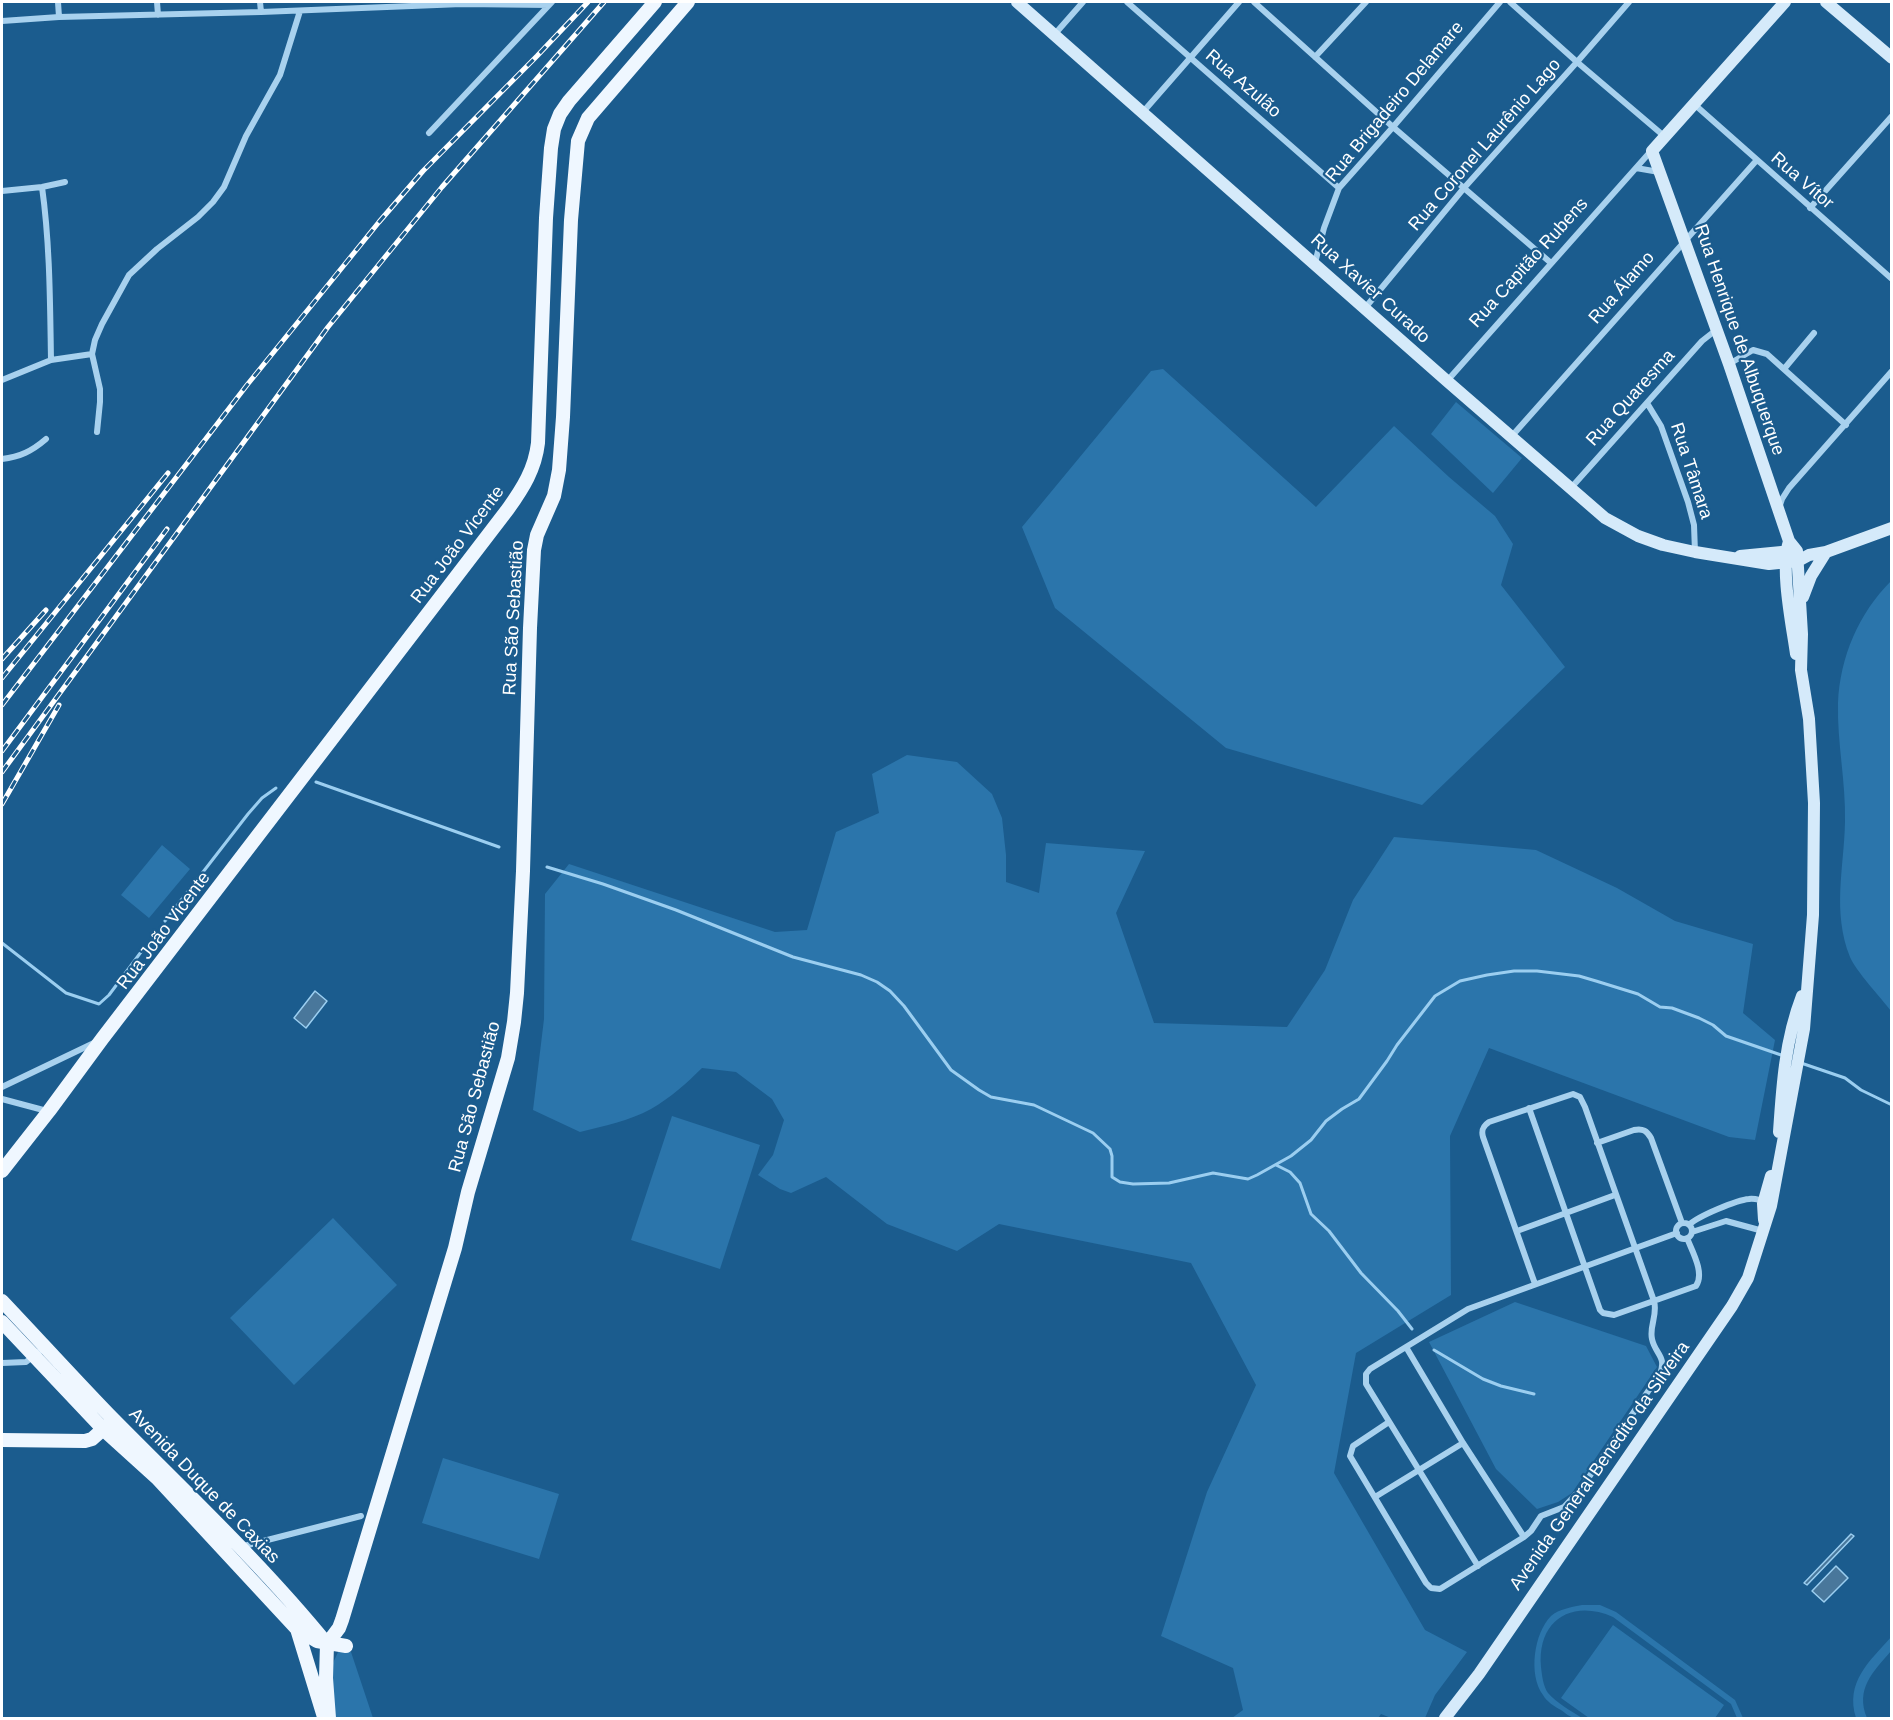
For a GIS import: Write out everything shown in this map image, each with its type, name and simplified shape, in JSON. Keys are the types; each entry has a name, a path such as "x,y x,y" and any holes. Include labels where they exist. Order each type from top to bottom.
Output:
{"main road":[{"name":"Rua João Vicente","path":"2,1172 402,650 527,482 538,443 546,219 554,129 569,101 655,2"},
{"path":"546,219 571,220 578,141 588,118 611,88 687,2"},
{"name":"Rua Xavier Curado","path":"1017,2 1605,518 1638,536 1663,545 1724,557 1826,552 1892,528"},
{"name":"Rua Capitão Rubens","path":"1652,151 1785,2"},
{"path":"1826,2 1892,58"},
{"path":"598,67 611,88"},
{"name":"Rua Henrique de Albuquerque","path":"1652,151 1729,364 1794,554"},
{"name":"Rua São Sebastião","path":"327,1644 339,1628 365,1549 455,1248 468,1192 512,1040 517,993 523,871 534,550 537,535 551,505 558,479 562,441 571,220"},
{"path":"1801,607 1808,582 1826,552"},
{"name":"Avenida General Benedito da Silveira","path":"1794,554 1801,607 1802,670"},
{"name":"Avenida General Benedito da Silveira","path":"1446,1719 1732,1306 1748,1278 1763,1228 1766,1207 1778,1174 1789,1074 1805,1014 1811,949 1815,841 1809,719 1802,670 1793,631 1794,554"},
{"name":"Avenida Duque de Caxias","path":"2,1301 45,1347 109,1425 297,1629 326,1719"},
{"name":"Avenida Duque de Caxias","path":"2,1322 34,1356 109,1425 169,1474 305,1617 327,1644 326,1719"},
{"path":"2,1440 85,1441 92,1439 109,1425"},
{"path":"297,1629 310,1638 327,1644 346,1646"}],"street":[{"path":"58,2 59,16"},
{"path":"157,2 158,15"},
{"path":"260,2 261,12"},
{"path":"1054,35 1083,2"},
{"name":"Rua Azulão","path":"1127,2 1339,188"},
{"path":"1143,112 1239,2"},
{"path":"1254,2 1393,127 1551,263"},
{"path":"1315,57 1366,2"},
{"name":"Rua Brigadeiro Delamare","path":"1315,263 1324,228 1339,188 1500,2"},
{"path":"1510,2 1665,136"},
{"name":"Rua Coronel Laurênio Lago","path":"1364,308 1464,188 1629,2"},
{"path":"2,21 59,16 300,11 357,5 550,3"},
{"path":"429,133 550,3"},
{"path":"97,432 100,389 92,354 102,324 129,275 157,249 198,217 224,187 246,136 280,75 300,11"},
{"name":"Rua Vítor","path":"1694,104 1892,279"},
{"path":"1810,208 1892,116"},
{"name":"Rua Capitão Rubens","path":"1447,381 1652,151"},
{"name":"Rua Álamo","path":"1512,437 1756,161"},
{"path":"1636,168 1659,172"},
{"path":"2,191 65,182"},
{"path":"42,186 49,260 51,360"},
{"name":"Rua Quaresma","path":"1570,489 1702,341 1716,330"},
{"path":"1784,369 1814,333"},
{"path":"1729,364 1753,350 1767,354 1846,424"},
{"path":"2,380 51,360 92,354"},
{"path":"1779,508 1789,488 1892,371"},
{"name":"Rua Tâmara","path":"1647,403 1662,426 1688,502 1694,525 1695,552"},
{"path":"2,459 28,453 46,439"},
{"path":"1771,485 1779,489 1789,488"},
{"name":"Rua João Vicente","path":"2,1088 102,1040"},
{"path":"1389,1422 1353,1446 1350,1452 1352,1461 1429,1586 1435,1589 1443,1588 1524,1537 1541,1516 1564,1507 1577,1494 1660,1374 1663,1362 1651,1335 1656,1312 1654,1301 1582,1101 1576,1095 1567,1095 1489,1122 1482,1131 1535,1284"},
{"path":"2,1099 49,1111"},
{"path":"1529,1108 1600,1310 1603,1313 1614,1315 1690,1289 1699,1282 1700,1274 1688,1229 1651,1138 1646,1131 1639,1129 1597,1143"},
{"path":"1517,1231 1616,1195"},
{"path":"1677,1233 1683,1238 1694,1220 1745,1200 1753,1199 1766,1207"},
{"path":"1677,1233 1678,1226 1688,1229 1726,1221 1763,1228"},
{"path":"1478,1566 1366,1384 1365,1376 1370,1369 1468,1309 1677,1233"},
{"path":"2,1363 26,1362 45,1347"},
{"path":"1406,1347 1463,1443 1524,1537"},
{"path":"1375,1497 1463,1443"},
{"path":"239,1547 361,1516"}],"shaded area":[{"path":"1163,369 1316,507 1394,426 1495,516 1513,544 1501,585 1565,667 1422,805 1226,748 1055,608 1022,527 1151,371"},
{"path":"1456,402 1522,458 1493,493 1431,434"},
{"path":"1891,581 1891,1011 1853,963 1841,923 1840,890 1845,807 1838,703 1843,669 1853,637 1870,607"},
{"path":"907,755 957,762 992,794 1002,818 1006,882 1039,893 1046,843 1145,851 1116,913 1154,1023 1287,1027 1325,970 1353,900 1394,837 1536,850 1617,888 1675,921 1753,944 1743,1013 1775,1040 1755,1140 1729,1137 1489,1048 1450,1136 1451,1295 1356,1353 1334,1473 1425,1630 1467,1652 1435,1695 1425,1718 1391,1718 1381,1714 1378,1718 1232,1718 1243,1710 1233,1668 1161,1636 1207,1492 1256,1385 1191,1263 999,1224 957,1251 887,1224 826,1177 791,1193 780,1189 758,1175 773,1155 784,1120 772,1099 736,1072 702,1068 678,1090 651,1109 625,1120 580,1132 533,1110 544,1019 545,894 569,864 775,932 807,930 836,832 879,813 872,774"},
{"path":"162,845 190,869 149,918 121,895"},
{"path":"315,991 327,1001 306,1028 294,1018"},
{"path":"672,1116 760,1145 720,1269 631,1240"},
{"path":"333,1218 397,1285 294,1385 230,1318"},
{"path":"1515,1302 1646,1346 1657,1367 1572,1493 1558,1502 1537,1509 1496,1469 1429,1342"},
{"path":"443,1458 559,1494 539,1559 422,1523"},
{"path":"1851,1534 1854,1536 1807,1585 1804,1583"},
{"path":"1836,1566 1848,1578 1824,1602 1812,1591"},
{"path":"1582,1605 1600,1605 1616,1612 1735,1700 1743,1718 1737,1718 1731,1704 1613,1617 1598,1612 1584,1611 1560,1618 1551,1626 1541,1651 1541,1670 1546,1690 1552,1697 1582,1718 1571,1717 1553,1706 1538,1687 1534,1666 1537,1643 1545,1623 1551,1616 1562,1610"},
{"path":"1613,1625 1724,1705 1715,1718 1589,1718 1561,1698"},
{"path":"1891,1637 1891,1651 1872,1674 1865,1690 1863,1698 1867,1718 1856,1718 1853,1705 1856,1683 1867,1664"},
{"path":"339,1650 351,1652 373,1718 334,1718 326,1678"}],"waterway":[{"path":"316,782 499,847"},
{"path":"165,921 248,814 262,798 276,788"},
{"path":"547,867 676,910 793,957 861,975 877,982 890,991 904,1006 951,1070 991,1097 1034,1105 1093,1133 1110,1149 1112,1177 1120,1182 1133,1184 1169,1183 1213,1173 1248,1179 1291,1156 1311,1140 1326,1121 1359,1099 1435,996 1460,981 1487,975 1514,971 1537,971 1579,976 1638,994 1660,1007 1672,1008 1699,1018 1713,1025 1726,1036 1784,1056"},
{"path":"2,943 66,993 99,1004 109,995 141,952"},
{"path":"1801,1063 1845,1078 1861,1090 1892,1105"},
{"path":"1276,1165 1290,1172 1300,1183 1311,1214 1329,1231 1361,1273 1412,1329"},
{"path":"1434,1350 1483,1379 1534,1394"}],"railway":[{"path":"2,705 247,385 379,222 423,171 588,2"},
{"path":"2,772 328,327 442,187 604,2"},
{"path":"2,678 168,473"},
{"path":"2,751 167,529"},
{"path":"2,659 46,610"},
{"path":"2,804 59,705"}]}
